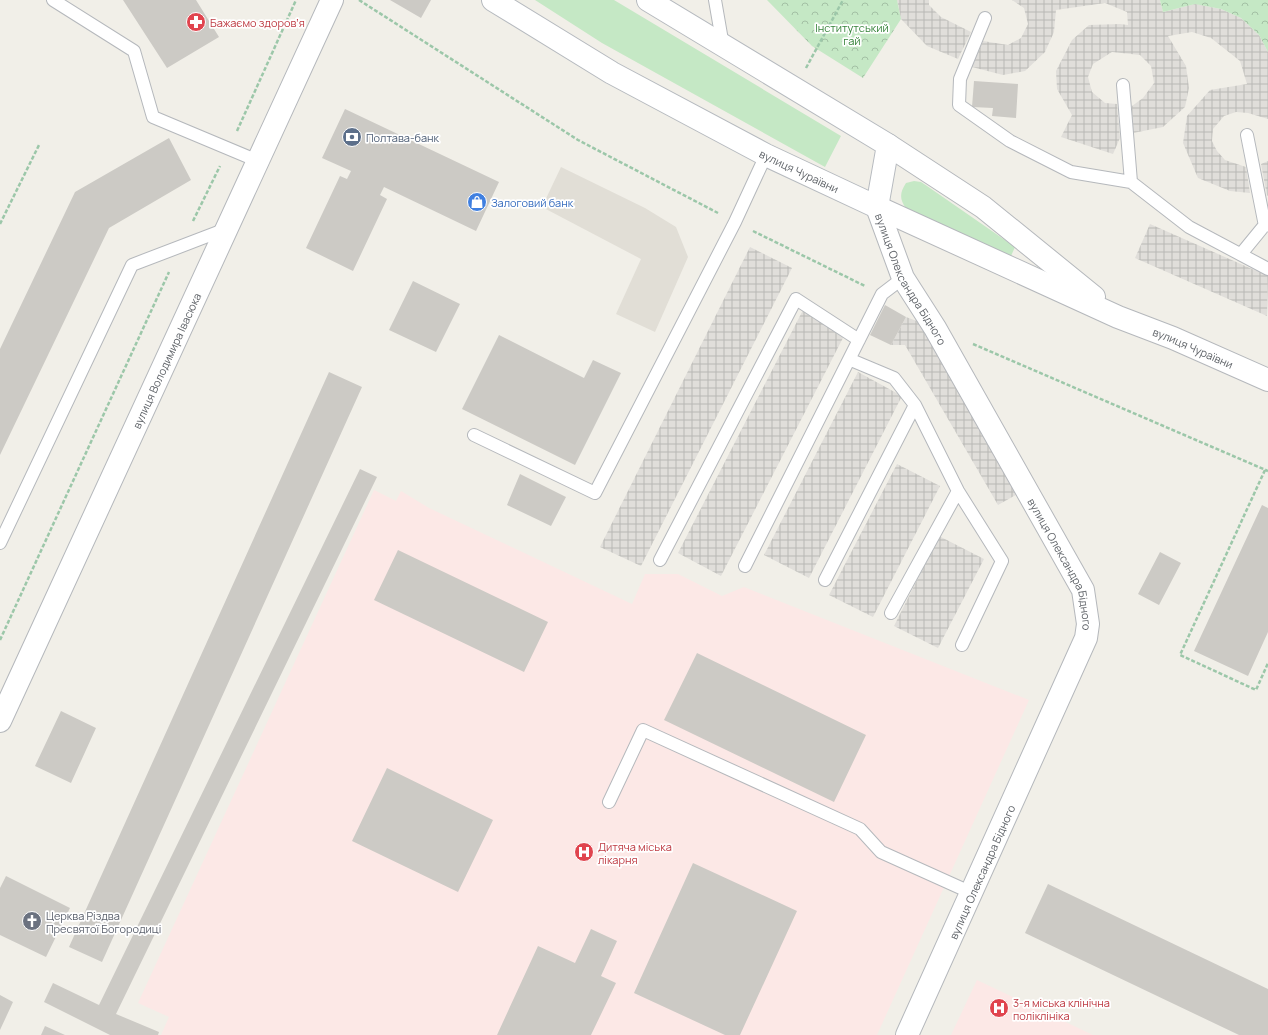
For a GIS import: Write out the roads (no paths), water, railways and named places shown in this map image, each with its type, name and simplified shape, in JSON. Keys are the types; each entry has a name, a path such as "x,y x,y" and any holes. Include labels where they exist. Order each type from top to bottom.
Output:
{"street":[{"name":"вулиця Володимира Івасюка","path":"0,721 332,0"},
{"name":"вулиця Чураївни","path":"493,0 612,73 766,155 1118,317 1173,338 1268,380"},
{"name":"вулиця Чураївни","path":"648,0 888,145 983,207 1118,317"},
{"name":"вулиця Олександра Бідного","path":"888,145 877,207 903,278 935,328 1083,590 1088,624 1086,638 908,1035"}],"lane":[{"path":"53,0 134,51 153,117 258,161"},
{"path":"715,0 723,46"},
{"path":"985,18 960,79 959,105 1010,140 1071,172 1131,182 1189,227 1268,269"},
{"path":"1123,85 1131,182"},
{"path":"1241,254 1266,224 1247,135"},
{"path":"474,435 595,493 735,222 766,155"},
{"path":"0,543 132,265 226,230"},
{"path":"745,566 851,360 859,340 882,294 903,278"},
{"path":"660,560 796,299 859,340"},
{"path":"851,360 894,378 915,405 958,491 1002,561 962,645"},
{"path":"825,580 915,405"},
{"path":"891,613 958,491"},
{"path":"609,802 643,730 860,829 881,852 972,893"}],"place":[{"name":"Бажаємо здоровʼя","path":"196,22"},
{"name":"Полтава-банк","path":"352,137"},
{"name":"Залоговий банк","path":"477,202"},
{"name":"Дитяча міська лікарня","path":"584,852"},
{"name":"Церква Різдва Пресвятої Богородиці","path":"32,921"},
{"name":"3-я міська клінічна поліклініка","path":"999,1008"}],"park label":[{"name":"Інститутський гай","path":"852,33"}]}
